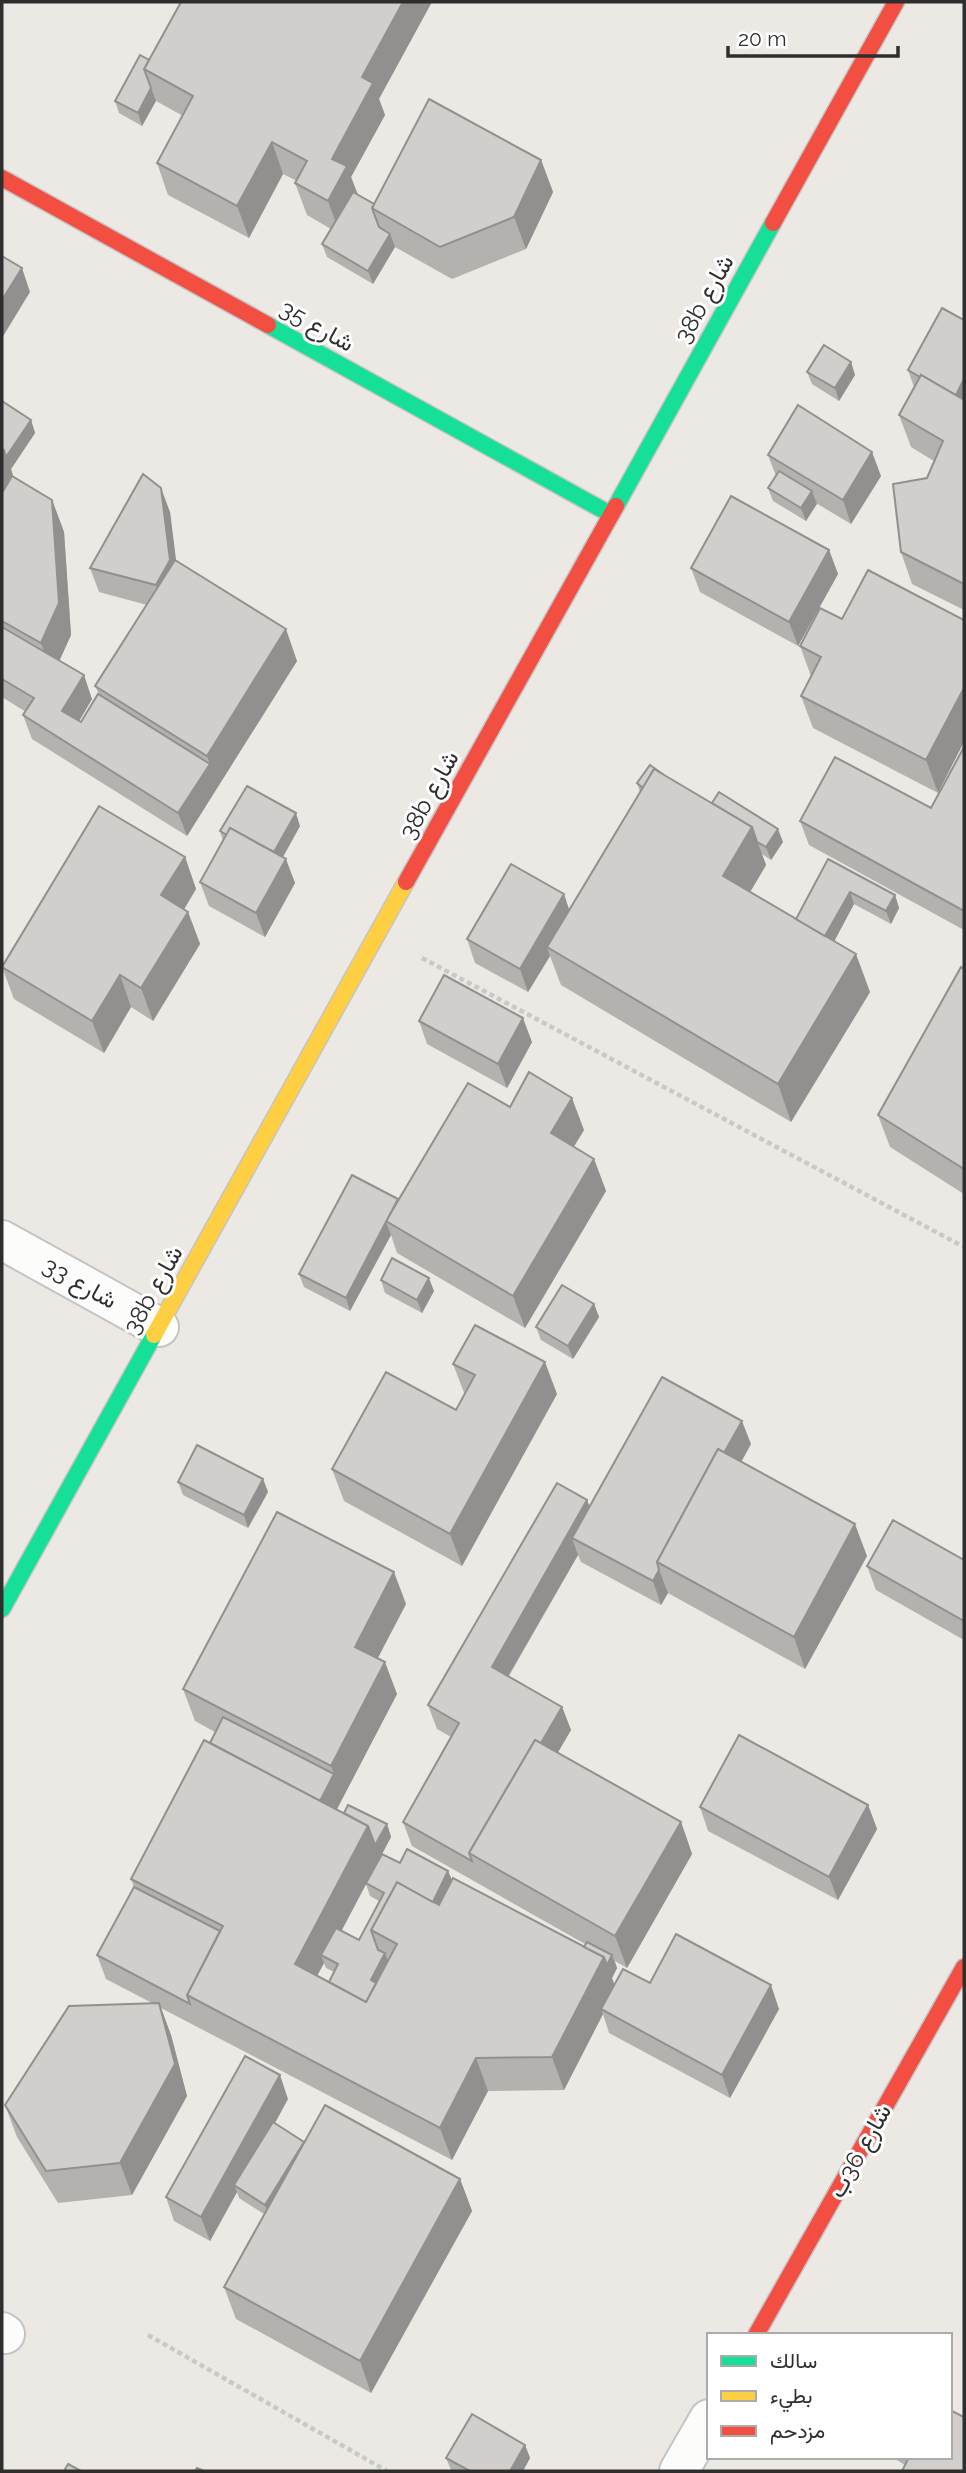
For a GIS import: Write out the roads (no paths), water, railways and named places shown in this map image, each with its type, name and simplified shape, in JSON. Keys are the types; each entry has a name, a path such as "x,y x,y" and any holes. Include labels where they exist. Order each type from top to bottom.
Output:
{"street":[{"name":"38b شارع","path":"2,1609 896,2"},
{"name":"شارع 35","path":"2,178 610,514"},
{"name":"شارع 33","path":"2,1240 159,1327"},
{"name":"شارع 36ب","path":"757,2333 964,1967"},
{"path":"679,2471 707,2422"}]}
